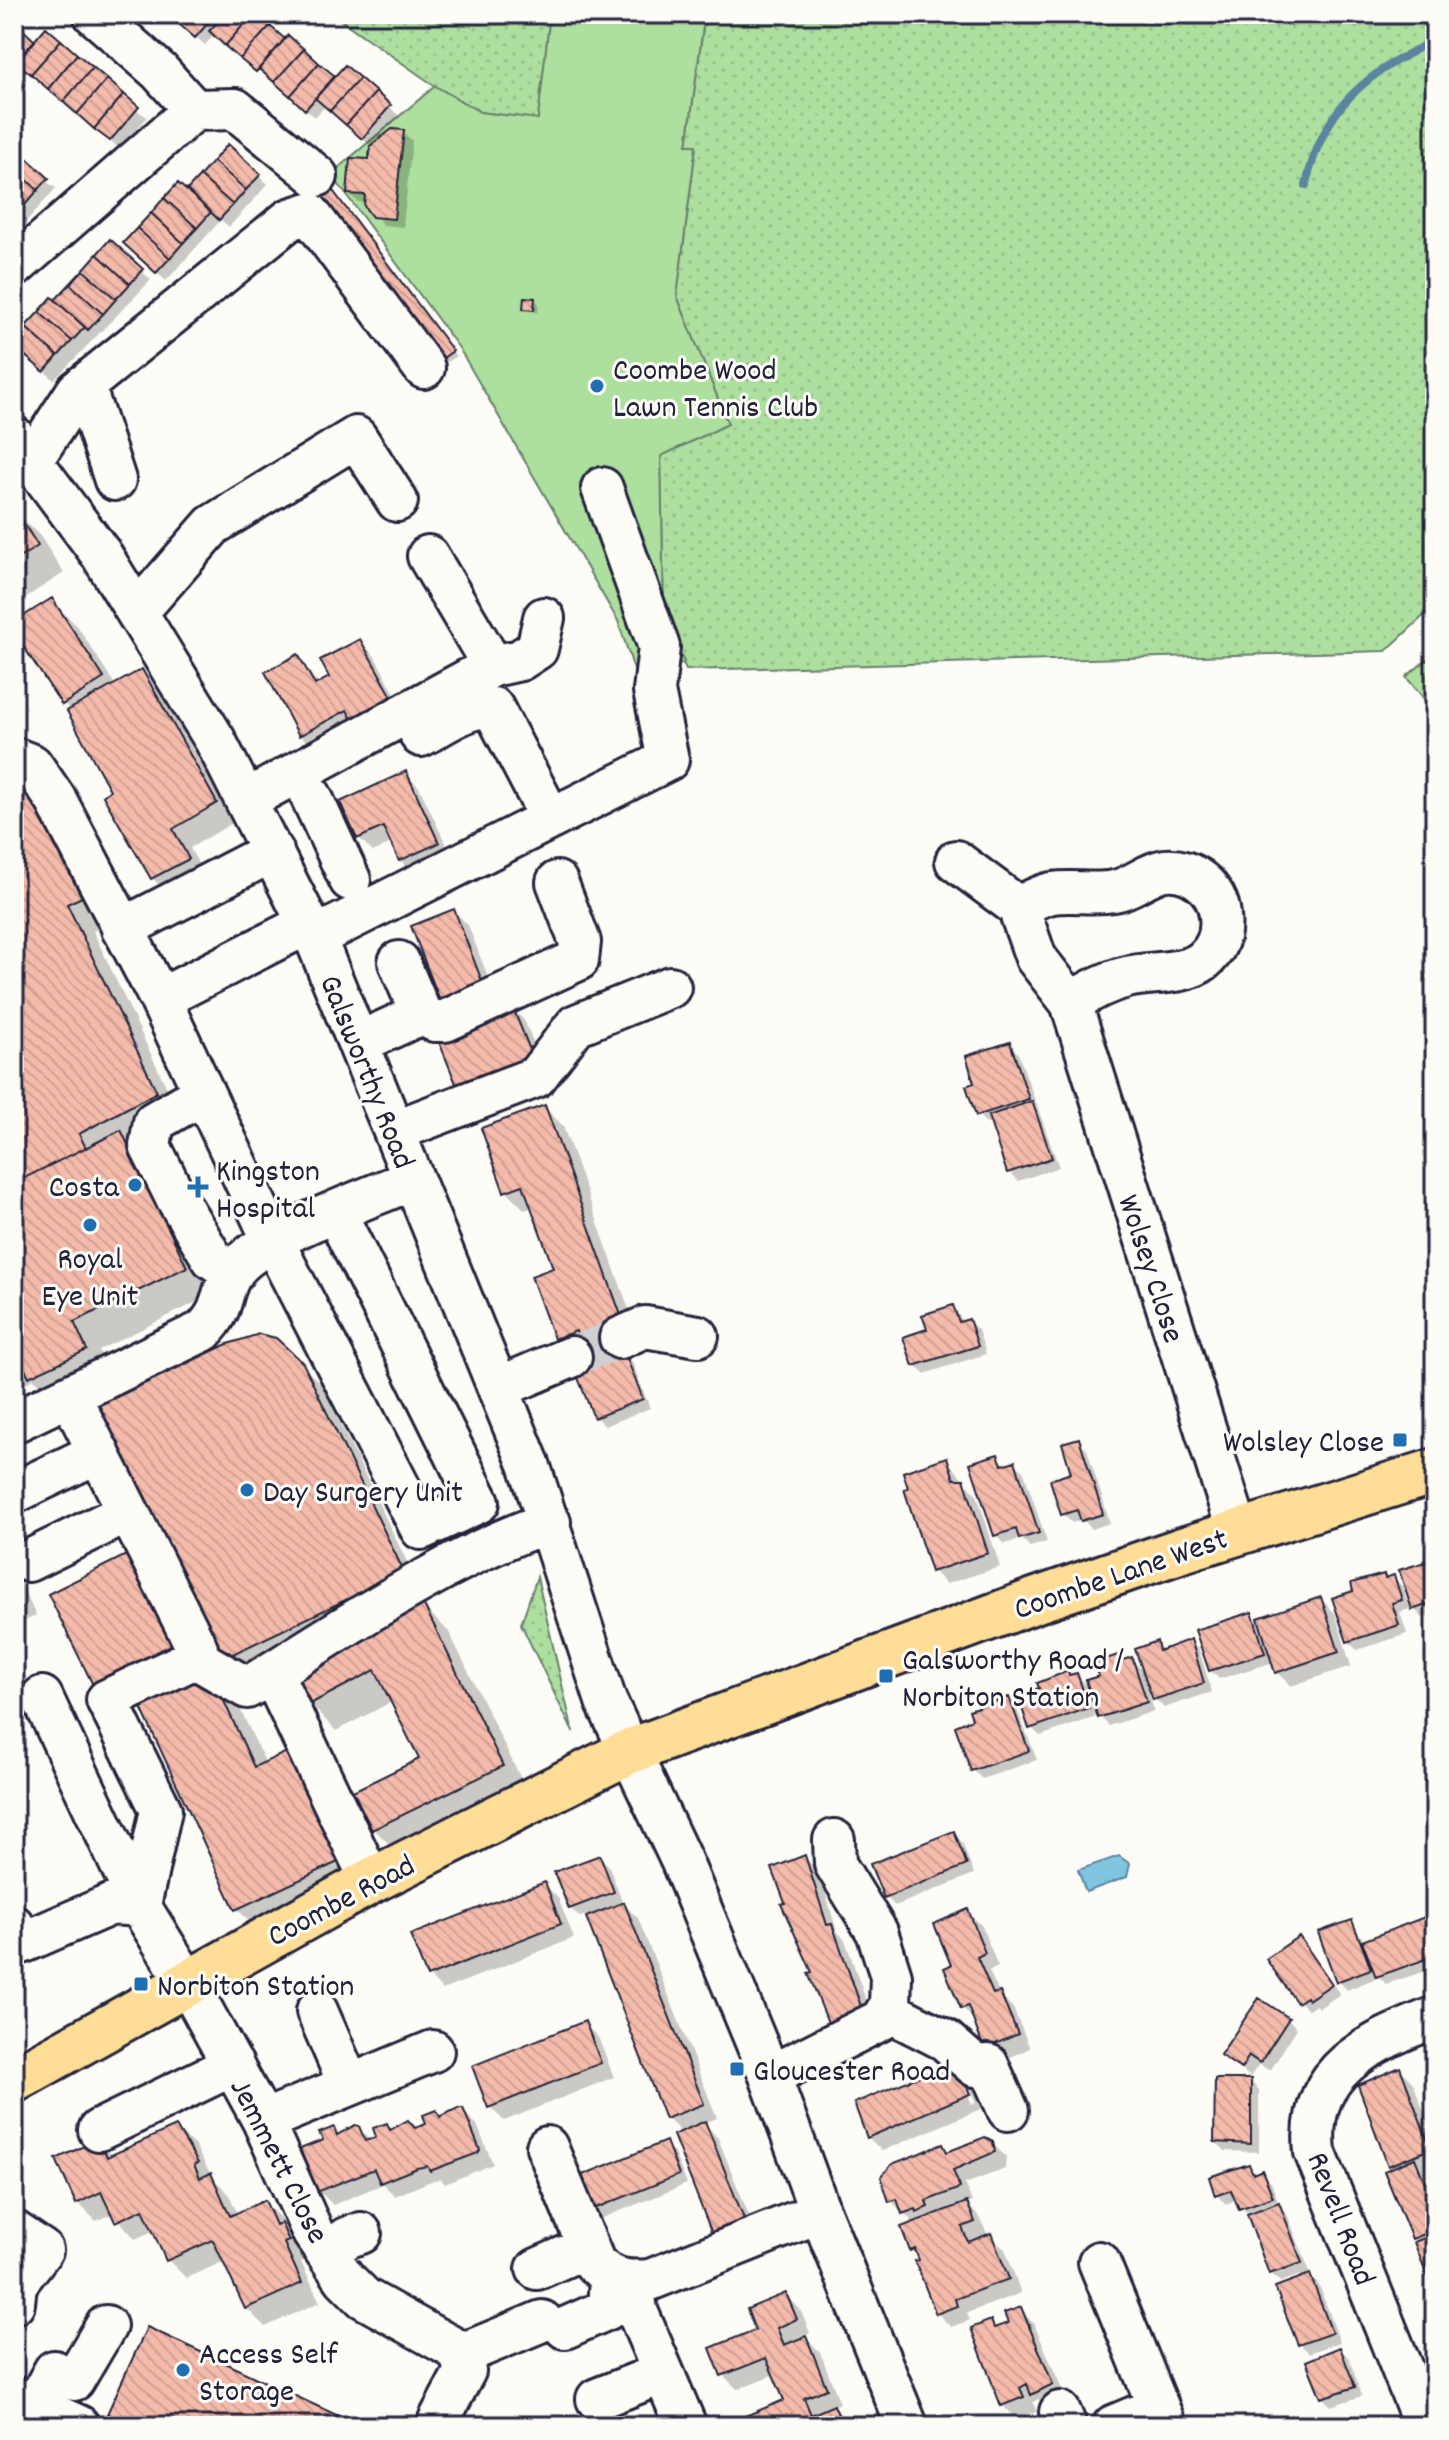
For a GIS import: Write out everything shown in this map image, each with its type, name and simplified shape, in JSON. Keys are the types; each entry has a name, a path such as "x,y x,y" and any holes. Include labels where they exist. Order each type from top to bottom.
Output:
{"main road":[{"name":"Coombe Lane West","path":"628,1752 916,1644 1238,1532 1435,1471"},
{"name":"Coombe Road","path":"14,2080 371,1881 628,1752"}],"street":[{"path":"94,14 159,71 194,110"},
{"path":"14,267 194,110 235,109 317,176"},
{"path":"23,448 54,422 84,385 290,219 309,213 424,368"},
{"path":"84,385 115,480"},
{"path":"137,612 213,525 356,437 397,501"},
{"name":"Galsworthy Road","path":"23,448 101,554 137,612 260,825 312,930 550,1522 603,1692 628,1752"},
{"path":"160,999 668,760 654,691 659,647 602,488"},
{"path":"428,556 493,666"},
{"path":"122,929 260,825 493,666 520,660 537,649 544,618"},
{"path":"260,825 483,706 493,708 541,800"},
{"path":"14,758 32,765 56,800 160,999 273,1241 421,1529 479,1502 336,1213"},
{"path":"311,796 350,880"},
{"path":"956,861 1018,907 1051,893 1112,892 1165,870 1185,872 1203,881 1220,912 1216,946 1203,961 1185,969 1128,977 1097,986 1071,1003"},
{"path":"399,962 421,1014 434,1021 445,1021 578,960 580,942 557,882"},
{"name":"Wolsey Close","path":"1018,907 1036,958 1071,1003 1238,1532"},
{"path":"394,1131 536,1077 576,1025 670,987"},
{"path":"358,1043 421,1014"},
{"path":"204,1093 154,1122 150,1146 212,1258 233,1273"},
{"path":"14,1422 203,1331 219,1315 233,1273 273,1241 413,1179"},
{"path":"620,1338 645,1327 698,1336"},
{"path":"498,1388 571,1357"},
{"path":"70,1396 197,1648 195,1658"},
{"path":"14,1493 99,1452"},
{"path":"28,1561 128,1512"},
{"path":"195,1658 247,1688 411,1588 523,1531 550,1522"},
{"path":"14,1926 22,1943 112,1904 140,1906 161,1810 107,1700 195,1658"},
{"path":"272,1673 371,1881"},
{"name":"Jemmett Close","path":"42,1697 140,1906 187,1982 263,2121 313,2233 345,2243 364,2298 459,2351"},
{"path":"628,1752 681,1860 770,2076 902,2424"},
{"path":"834,1840 835,1864 877,1932 903,2020"},
{"path":"317,2011 349,2085"},
{"name":"Revell Road","path":"1428,2422 1315,2152 1312,2124 1332,2076 1357,2052 1435,2017"},
{"path":"770,2076 881,2020 903,2020 945,2040 975,2066 988,2065 1008,2110"},
{"path":"263,2121 433,2051"},
{"path":"99,2130 233,2065"},
{"path":"547,2147 610,2269 637,2311 686,2426"},
{"path":"537,2269 610,2269 650,2280 820,2212"},
{"path":"14,2231 42,2250 16,2284 14,2303"},
{"path":"1099,2262 1162,2416 1113,2426"},
{"path":"439,2420 465,2371 459,2351 472,2350 608,2309 610,2269"},
{"path":"79,2426 22,2400 54,2371 74,2380 106,2326"},
{"path":"597,2399 663,2373"}],"green space":[{"path":"332,14 550,14 538,120 480,112 435,86"},
{"name":"Coombe Wood Lawn Tennis Club","path":"550,14 658,14 704,19 687,145 696,145 677,296 728,424 661,456 664,618 684,662 641,691 618,621 459,348 331,174 435,86 480,112 538,119"},
{"path":"658,14 1435,14 1435,605 1386,651 686,670 664,618 661,456 728,424 677,296 696,146 687,145 704,20"},
{"path":"1435,653 1435,712 1406,677"},
{"path":"537,1577 573,1732 521,1624"}],"water":[{"path":"1119,1856 1130,1864 1127,1877 1086,1892 1078,1870"}],"building":[{"path":"168,14 189,14 180,25"},
{"path":"189,14 216,14 195,38 180,25"},
{"path":"225,14 253,14 225,46 209,31"},
{"path":"253,14 270,26 240,59 225,46"},
{"path":"270,26 285,39 256,72 240,59"},
{"path":"20,27 35,41 14,65 14,35"},
{"path":"46,27 61,40 31,74 16,62"},
{"path":"288,35 304,49 274,82 259,69"},
{"path":"61,40 77,54 48,89 31,74"},
{"path":"304,49 319,63 290,96 274,82"},
{"path":"77,54 93,67 63,102 48,89"},
{"path":"319,63 335,76 305,110 290,96"},
{"path":"345,65 360,78 330,111 315,98"},
{"path":"93,67 107,79 77,114 63,102"},
{"path":"360,78 376,92 346,125 330,111"},
{"path":"107,79 124,94 94,129 77,114"},
{"path":"376,92 391,105 362,139 346,125"},
{"path":"124,94 139,107 110,141 94,129"},
{"path":"392,129 404,130 394,219 372,217 364,206 365,195 347,194 350,158 369,159 370,146"},
{"path":"228,144 261,174 246,190 213,161"},
{"path":"19,151 49,178 38,190 14,168 14,157"},
{"path":"213,161 246,190 233,205 200,176"},
{"path":"14,168 38,190 24,206 14,197"},
{"path":"200,176 233,205 219,220 187,190"},
{"path":"325,180 453,351 433,365 305,194"},
{"path":"178,183 211,212 197,228 164,198"},
{"path":"164,198 197,228 183,243 151,213"},
{"path":"151,213 183,243 170,258 137,228"},
{"path":"137,228 170,258 156,273 123,243"},
{"path":"110,239 143,269 130,284 97,254"},
{"path":"97,254 130,284 116,299 83,270"},
{"path":"83,270 116,299 103,314 70,284"},
{"path":"70,284 103,314 88,330 55,300"},
{"path":"52,297 85,327 72,341 39,312"},
{"path":"524,297 535,298 534,310 523,309"},
{"path":"39,312 72,341 58,356 25,327"},
{"path":"25,327 58,356 44,372 14,346 14,339"},
{"path":"14,508 38,546 14,561"},
{"path":"52,598 104,678 62,705 14,632 14,622"},
{"path":"360,639 395,702 354,723 347,710 299,736 265,672 298,654 315,685 329,677 320,660"},
{"path":"142,669 217,803 173,829 189,859 151,879 103,796 110,790 67,711"},
{"path":"406,771 439,843 399,861 383,827 357,839 340,802"},
{"path":"29,785 82,897 67,904 157,1092 79,1134 86,1148 121,1130 187,1267 74,1322 87,1350 29,1377 14,1349 14,793"},
{"path":"454,909 485,989 442,1006 411,926"},
{"path":"511,1003 536,1065 461,1096 436,1034"},
{"path":"1010,1042 1029,1099 976,1116 966,1086 974,1083 966,1056"},
{"path":"1032,1101 1052,1158 1007,1173 988,1116"},
{"path":"545,1105 623,1321 578,1337 576,1331 554,1339 531,1276 553,1268 523,1185 504,1192 481,1128"},
{"name":"Royal Eye Unit","path":"121,1130 187,1267 74,1322 87,1350 29,1377 14,1349 14,1183"},
{"path":"953,1305 959,1322 969,1319 978,1346 913,1366 903,1337 927,1329 922,1315"},
{"name":"Day Surgery Unit","path":"259,1334 276,1338 303,1363 404,1572 214,1663 91,1409 225,1345"},
{"path":"620,1341 643,1399 594,1418 571,1360"},
{"path":"1079,1438 1103,1514 1081,1521 1077,1510 1061,1515 1050,1480 1071,1473 1062,1443"},
{"path":"998,1454 1002,1465 1015,1461 1039,1533 1019,1539 1016,1529 994,1536 970,1463"},
{"path":"947,1457 954,1479 964,1479 988,1553 931,1572 904,1489 908,1488 903,1472"},
{"path":"132,1552 178,1645 94,1687 48,1594"},
{"path":"1435,1559 1435,1602 1412,1610 1399,1570"},
{"path":"1384,1574 1385,1578 1394,1575 1402,1600 1392,1603 1399,1625 1347,1642 1332,1598 1353,1591 1351,1583"},
{"path":"1321,1597 1339,1652 1275,1673 1258,1618"},
{"path":"423,1603 503,1766 372,1830 353,1791 419,1759 375,1670 308,1705 291,1667"},
{"path":"1252,1612 1265,1653 1209,1671 1195,1630"},
{"path":"1191,1639 1204,1683 1153,1700 1135,1649 1157,1641 1159,1651"},
{"path":"1118,1655 1120,1661 1132,1657 1147,1702 1098,1718 1086,1680 1099,1676 1094,1663"},
{"path":"208,1666 254,1767 300,1746 351,1856 235,1910 137,1699"},
{"path":"1068,1671 1069,1675 1077,1673 1089,1708 1029,1729 1018,1696 1039,1688 1037,1683"},
{"path":"1009,1697 1029,1751 971,1771 955,1726 972,1719 969,1710"},
{"path":"954,1831 967,1865 884,1898 870,1864"},
{"path":"600,1855 614,1892 569,1909 554,1872"},
{"path":"805,1855 827,1925 832,1924 863,2012 829,2025 808,1973 812,1972 781,1904 785,1903 772,1868"},
{"path":"545,1882 561,1924 427,1977 410,1935"},
{"path":"624,1902 704,2104 665,2119 586,1917"},
{"path":"968,1909 985,1953 977,1957 993,1994 1000,1992 1018,2034 984,2049 968,2006 961,2009 944,1968 951,1965 934,1924"},
{"path":"1430,1915 1435,1927 1435,1956 1376,1977 1362,1941"},
{"path":"1352,1920 1371,1969 1336,1982 1318,1932"},
{"path":"1299,1936 1332,1984 1308,2000 1306,1997 1297,2003 1266,1959"},
{"path":"1259,1998 1289,2018 1260,2063 1249,2056 1241,2069 1220,2055"},
{"path":"585,2021 601,2063 488,2108 472,2066"},
{"path":"956,2061 970,2094 867,2138 854,2103"},
{"path":"1400,2067 1431,2149 1388,2166 1358,2085"},
{"path":"1215,2079 1251,2079 1251,2144 1214,2142"},
{"path":"463,2108 480,2150 478,2153 430,2171 427,2166 417,2168 380,2183 374,2169 317,2192 300,2149 323,2140 319,2133 334,2127 337,2135 355,2125 359,2126 365,2141 376,2137 373,2128 387,2123 390,2130 408,2120 415,2128 426,2124 423,2115 436,2110 440,2117"},
{"path":"705,2121 746,2224 713,2236 673,2135"},
{"path":"176,2126 198,2163 194,2165 200,2178 211,2173 230,2216 265,2200 276,2225 281,2223 289,2241 284,2243 302,2283 245,2309 213,2240 166,2261 143,2209 115,2222 101,2192 76,2204 56,2159 99,2139 107,2157"},
{"path":"985,2137 993,2141 995,2152 953,2170 960,2188 926,2201 928,2207 917,2212 916,2209 902,2214 897,2199 889,2202 881,2177 892,2164 943,2144 947,2152"},
{"path":"666,2141 679,2175 589,2211 575,2178"},
{"path":"1415,2158 1435,2208 1435,2230 1412,2239 1384,2171"},
{"path":"1249,2164 1253,2174 1262,2170 1273,2197 1239,2209 1231,2190 1215,2196 1209,2177"},
{"path":"967,2202 975,2222 962,2227 968,2242 991,2233 1009,2279 955,2299 957,2306 936,2314 915,2261 919,2260 915,2249 910,2251 901,2227"},
{"path":"1279,2202 1302,2263 1269,2274 1247,2214"},
{"path":"1435,2234 1435,2295 1414,2242"},
{"path":"1310,2274 1332,2333 1298,2345 1275,2287"},
{"path":"786,2293 797,2319 777,2328 784,2345 806,2336 827,2389 804,2398 811,2415 834,2405 843,2426 741,2426 738,2419 784,2400 766,2358 721,2376 710,2348 755,2330 747,2309"},
{"path":"1021,2307 1053,2384 1031,2395 1027,2384 1020,2388 1024,2397 1001,2406 971,2328 991,2320 994,2328 1008,2323 1004,2313"},
{"name":"Access Self Storage","path":"147,2327 360,2426 133,2426 107,2414"},
{"path":"1340,2347 1355,2387 1321,2398 1306,2361"}],"waterway":[{"path":"1306,185 1324,134 1351,96 1388,66 1435,40"}],"tunnel":[{"path":"571,1357 620,1338"}],"place":[{"name":"Coombe Wood Lawn Tennis Club","path":"597,386"},
{"name":"Costa","path":"135,1185"},
{"name":"Kingston Hospital","path":"198,1187"},
{"name":"Royal Eye Unit","path":"90,1225"},
{"name":"Wolsley Close","path":"1400,1440"},
{"name":"Day Surgery Unit","path":"247,1490"},
{"name":"Galsworthy Road / Norbiton Station","path":"886,1676"},
{"name":"Norbiton Station","path":"141,1984"},
{"name":"Gloucester Road","path":"737,2069"},
{"name":"Access Self Storage","path":"183,2370"}]}
